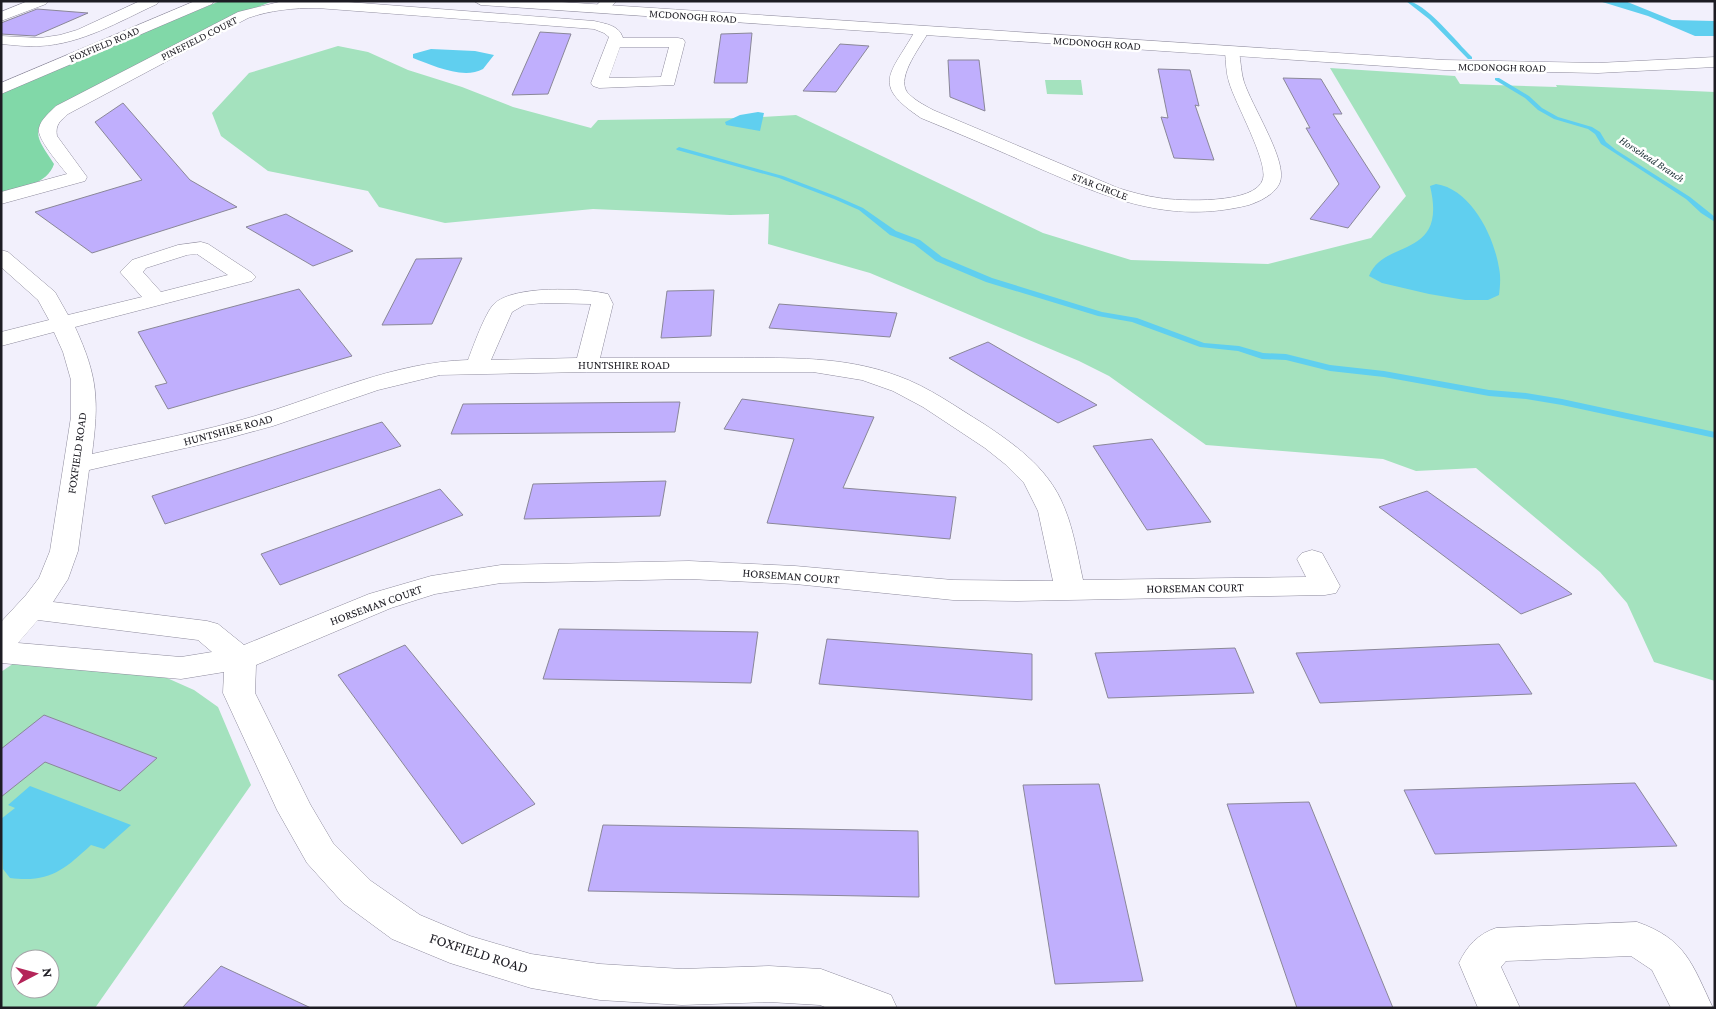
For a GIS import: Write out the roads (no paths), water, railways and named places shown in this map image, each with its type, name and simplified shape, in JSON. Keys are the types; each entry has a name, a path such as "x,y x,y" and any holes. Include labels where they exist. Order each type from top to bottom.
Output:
{"street":[{"path":"1,17 42,1"},
{"path":"1,40 40,42 62,40 82,33 152,1"},
{"name":"FOXFIELD ROAD","path":"6,84 207,1"},
{"name":"MCDONOGH ROAD","path":"480,1 605,5 922,31 1453,66 1624,67 1715,62"},
{"name":"PINEFIELD COURT","path":"1,198 78,177 48,136 47,128 52,119 62,110 256,10 284,5 318,4 579,23 606,28 614,32 616,37 614,43"},
{"name":"STAR CIRCLE","path":"922,31 896,73 896,82 901,93 914,106 1111,192 1135,199 1178,205 1219,204 1239,201 1257,196 1268,189 1274,180 1271,162 1236,81 1232,52"},
{"path":"678,42 668,82 599,83 614,43 678,42"},
{"path":"1624,67 1715,72"},
{"name":"FOXFIELD ROAD","path":"1,256 47,297 62,324 83,380 84,417 64,551 53,579 32,609 1,642"},
{"path":"477,366 502,308 509,301 520,298 590,297 600,299 602,304 587,365"},
{"path":"1,339 156,300"},
{"name":"HUNTSHIRE ROAD","path":"76,465 216,434 264,421 370,385 440,368 587,365 812,366 847,370 880,378 908,389 1006,449 1042,489 1053,514 1070,590"},
{"name":"HORSEMAN COURT","path":"240,659 397,596 431,585 501,574 689,570 795,575 953,590 1325,586 1312,559"},
{"path":"32,609 207,631 240,659"},
{"path":"1,652 181,668 240,659"},
{"name":"FOXFIELD ROAD","path":"240,659 239,693 295,810 320,853 357,892 406,927 464,951 531,971 600,982 673,986 769,984 821,987 876,1008"},
{"path":"1499,1008 1479,963 1496,945 1637,939 1666,958 1679,979 1692,1008"}],"water":[{"path":"1599,1 1625,1 1672,20 1715,21 1715,36 1695,36 1648,16"},
{"path":"431,49 475,51 494,55 483,69 466,73 448,70 413,58 413,54"},
{"path":"764,113 760,131 726,125 725,122 740,115"},
{"path":"1436,184 1449,188 1460,195 1479,216 1492,242 1496,255 1500,278 1499,295 1488,300 1465,300 1382,283 1369,276 1377,264 1387,256 1423,237 1430,226 1433,210 1430,186"},
{"path":"30,786 131,825 104,849 91,845 64,868 55,873 35,878 10,878 3,869 1,819 15,808 8,805"}],"waterway":[{"name":"Horsehead Branch","path":"1408,1 1431,18 1470,58"},
{"name":"Horsehead Branch","path":"1497,79 1527,97 1540,109 1556,118 1590,128 1598,133 1603,143 1688,198 1715,220"},
{"path":"679,149 781,177 836,198 861,209 893,233 917,242 939,259 989,280 1101,314 1134,320 1203,345 1239,349 1262,356 1286,357 1330,368 1384,374 1489,393 1526,396 1562,402 1715,435"}]}
